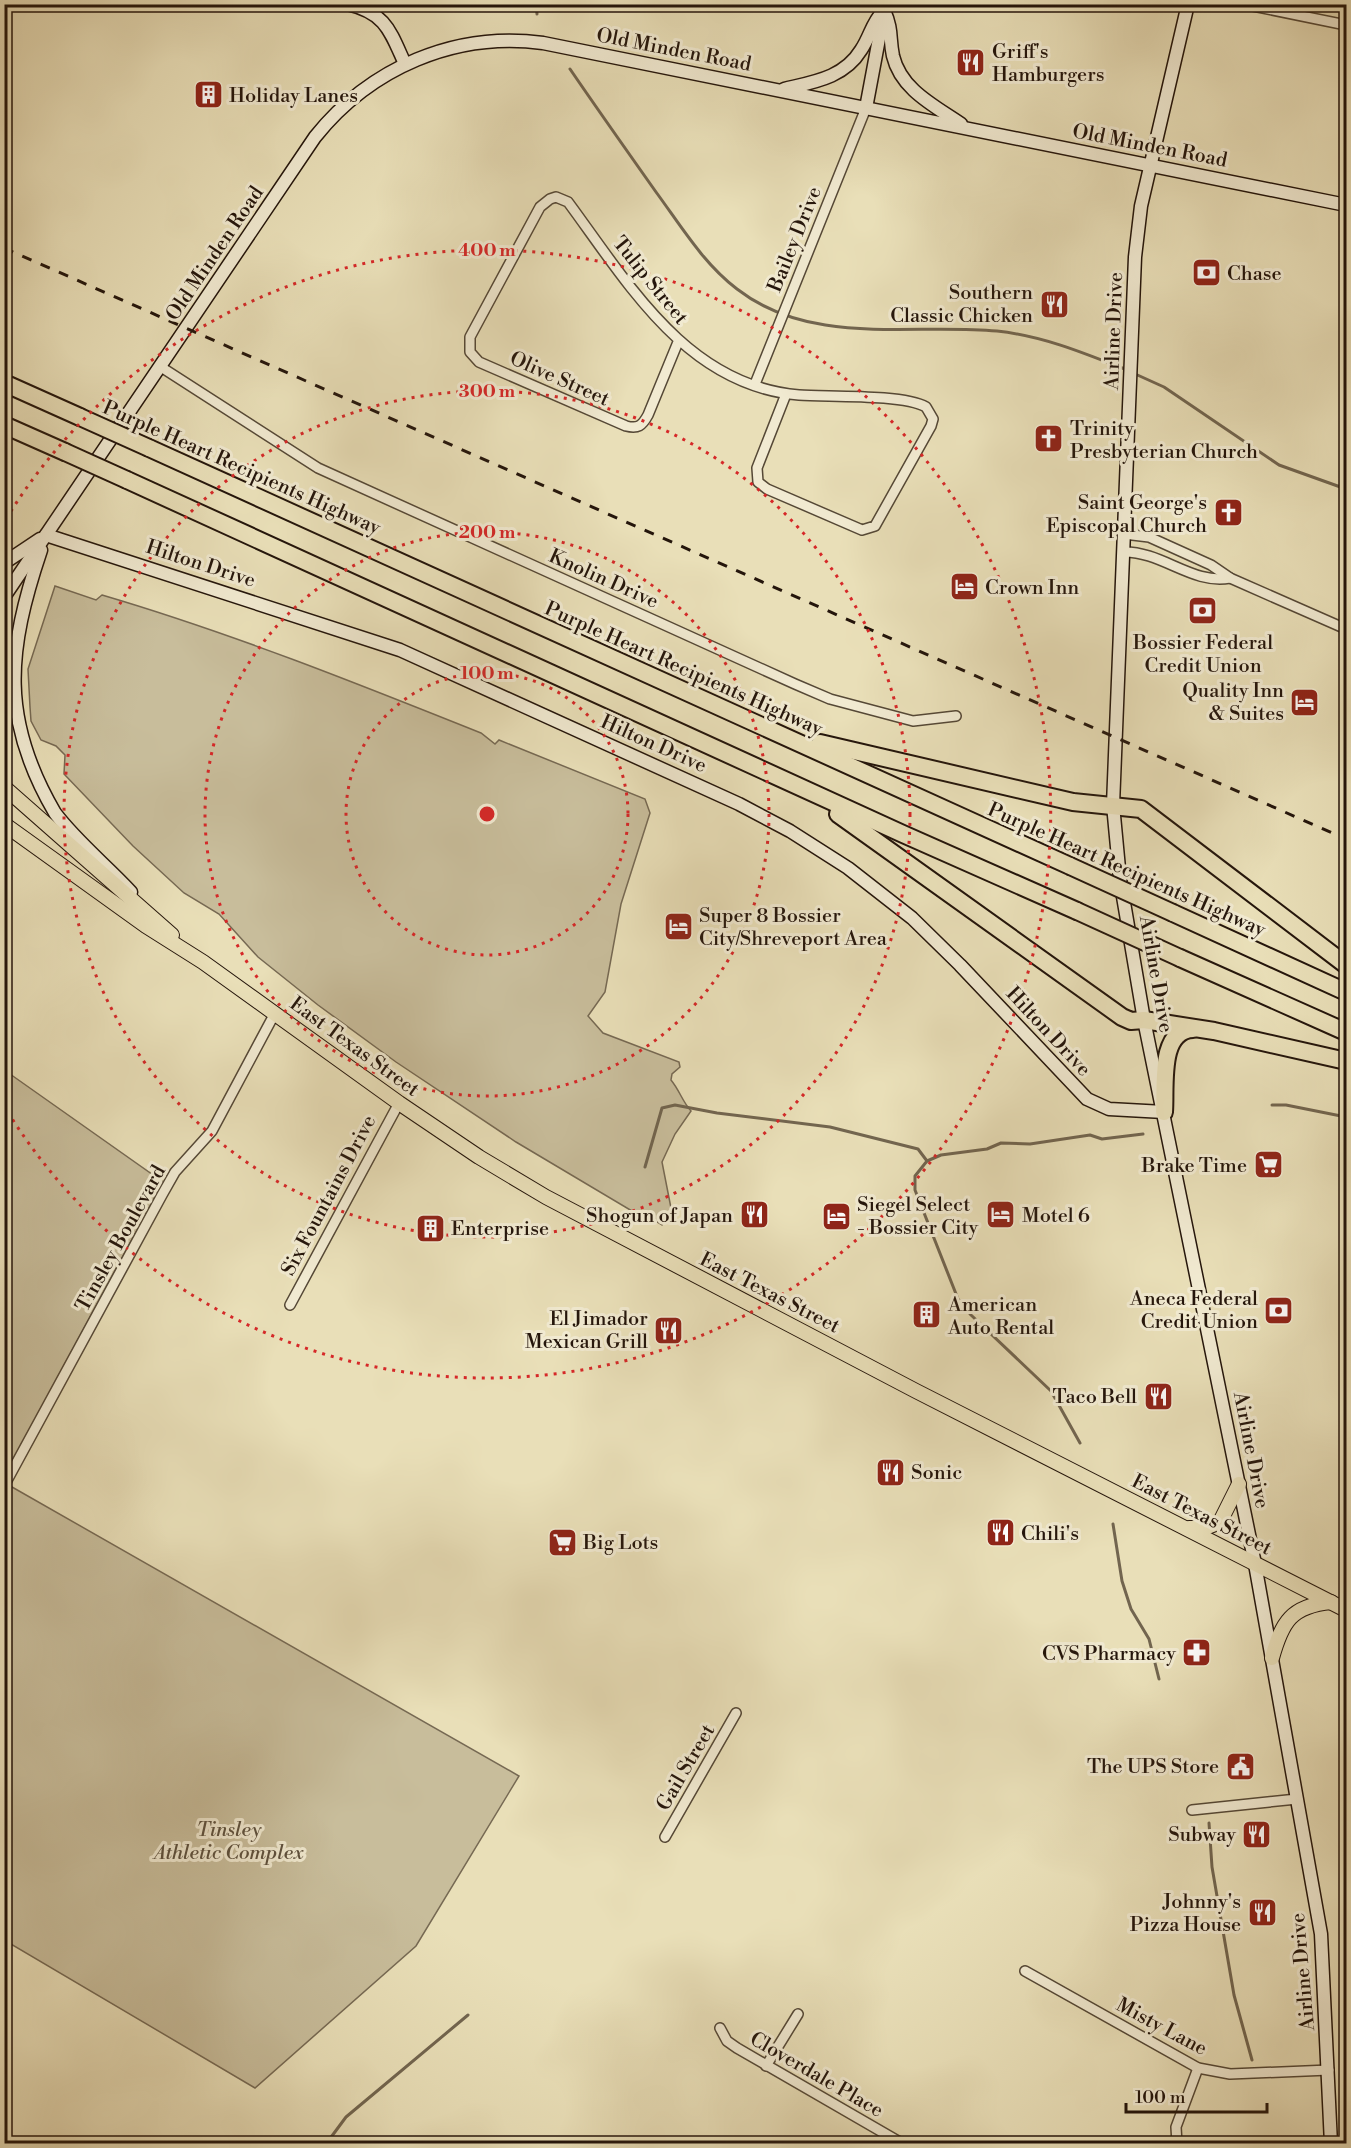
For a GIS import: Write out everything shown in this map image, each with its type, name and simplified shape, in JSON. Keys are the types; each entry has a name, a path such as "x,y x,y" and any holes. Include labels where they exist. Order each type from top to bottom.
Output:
{"highway":[{"name":"Purple Heart Recipients Highway","path":"4,383 1347,992"},
{"path":"4,425 1347,1032"},
{"path":"702,699 841,749 1073,802 1132,807 1152,815 1281,917 1347,965"},
{"path":"762,769 864,830 1122,1017 1131,1021 1144,1020 1214,1031 1347,1061"},
{"path":"1164,1112 1169,1052 1174,1037 1184,1030 1214,1031"}],"main road":[{"path":"347,4 365,9 383,20 405,64"},
{"name":"Airline Drive","path":"1188,4 1151,165 1137,243 1113,805 1120,879 1144,1020 1255,1564 1321,1934 1331,2144"},
{"path":"780,90 821,80 843,70 858,56 872,22 885,8"},
{"path":"866,108 885,8"},
{"path":"885,8 892,29 895,63 902,77 920,96 968,128"},
{"name":"Old Minden Road","path":"4,597 323,126 362,90 405,64 428,54 464,45 497,41 525,41 606,54 1347,205"},
{"path":"4,562 46,535"},
{"path":"46,535 16,624 12,644 9,689 15,734 27,769 56,814 162,926"},
{"name":"Hilton Drive","path":"46,535 400,650 739,804 790,831 848,868 912,918 953,957 1087,1099 1109,1109 1164,1112"},
{"name":"East Texas Street","path":"4,786 203,962"},
{"name":"East Texas Street","path":"4,824 146,927 203,962 399,1103 479,1157 598,1225 1347,1610"},
{"path":"1185,1527 1205,1528 1220,1522 1239,1484"},
{"path":"1272,1658 1281,1631 1291,1615 1310,1605 1331,1602"}],"street":[{"path":"1244,4 1347,25"},
{"name":"Bailey Drive","path":"755,384 866,108"},
{"name":"Tulip Street","path":"470,352 470,337 540,207 556,197 568,202 643,303 678,342 715,367 786,394 913,402 926,407 933,419 879,521 869,530 862,530 842,522 767,489 758,482 757,468 786,394"},
{"name":"Olive Street","path":"470,352 479,362 632,427 641,426 678,342"},
{"name":"Knolin Drive","path":"161,367 318,468 803,687 843,702 913,721 956,717"},
{"path":"1124,534 1149,537 1218,568 1230,578 1347,629"},
{"path":"1123,552 1147,554 1205,578 1230,578"},
{"name":"Tinsley Boulevard","path":"4,1486 166,1188 176,1172 212,1131 275,1013"},
{"name":"Six Fountains Drive","path":"290,1305 399,1103"},
{"name":"Gail Street","path":"665,1838 736,1713"},
{"path":"1192,1810 1297,1800"},
{"name":"Misty Lane","path":"1025,1971 1198,2068 1230,2074 1329,2070"},
{"path":"766,2066 798,2014"},
{"name":"Cloverdale Place","path":"720,2028 727,2041 766,2066 903,2144"},
{"path":"1177,2144 1176,2127 1198,2068"}],"green space":[{"path":"55,586 96,600 102,595 246,642 481,733 495,744 499,740 645,799 650,813 621,904 605,992 588,1016 603,1033 679,1062 680,1067 672,1074 671,1080 691,1111 675,1134 662,1162 671,1208 662,1225 651,1218 642,1217 516,1142 396,1062 318,1005 258,957 219,914 184,893 133,846 64,774 65,755 56,746 41,740 31,721 28,669"},
{"path":"10,1074 163,1182 5,1475 4,1084"},
{"name":"Tinsley Athletic Complex","path":"5,1483 519,1776 416,1946 255,2088 11,1944 5,1956"}],"waterway":[{"path":"536,4 537,14"},
{"path":"570,69 703,256 737,289 766,307 797,319 829,326 862,329 964,329 1014,333 1063,346 1127,370"},
{"path":"1133,373 1164,387 1279,465 1346,489"},
{"path":"645,1167 662,1108 675,1105 717,1113 830,1127 918,1149 927,1161"},
{"path":"1272,1105 1286,1105 1346,1117"},
{"path":"1080,1443 1051,1391 971,1315 958,1299 915,1190 915,1176 927,1161 941,1155 987,1149 1001,1143 1030,1144 1090,1135 1102,1139 1143,1134"},
{"path":"1113,1524 1122,1581 1131,1609 1149,1639 1159,1679"},
{"path":"1209,1823 1212,1867 1234,1995 1252,2060"},
{"path":"326,2144 346,2117 468,2015"}],"railway":[{"path":"4,248 1346,839"}],"place":[{"name":"Griff's Hamburgers","path":"971,62"},
{"name":"Holiday Lanes","path":"208,95"},
{"name":"Chase","path":"1206,273"},
{"name":"Southern Classic Chicken","path":"1054,304"},
{"name":"Trinity Presbyterian Church","path":"1049,439"},
{"name":"Saint George's Episcopal Church","path":"1228,513"},
{"name":"Crown Inn","path":"964,587"},
{"name":"Bossier Federal Credit Union","path":"1203,611"},
{"name":"Quality Inn & Suites","path":"1305,702"},
{"name":"Super 8 Bossier City/Shreveport Area","path":"678,926"},
{"name":"Brake Time","path":"1268,1165"},
{"name":"Shogun of Japan","path":"754,1215"},
{"name":"Motel 6","path":"1001,1215"},
{"name":"Siegel Select - Bossier City","path":"836,1216"},
{"name":"Enterprise","path":"430,1228"},
{"name":"Aneca Federal Credit Union","path":"1279,1310"},
{"name":"American Auto Rental","path":"927,1315"},
{"name":"El Jimador Mexican Grill","path":"669,1330"},
{"name":"Taco Bell","path":"1158,1396"},
{"name":"Sonic","path":"890,1472"},
{"name":"Chili's","path":"1000,1533"},
{"name":"Big Lots","path":"562,1542"},
{"name":"CVS Pharmacy","path":"1197,1653"},
{"name":"The UPS Store","path":"1240,1766"},
{"name":"Subway","path":"1257,1834"},
{"name":"Johnny's Pizza House","path":"1262,1913"}]}
